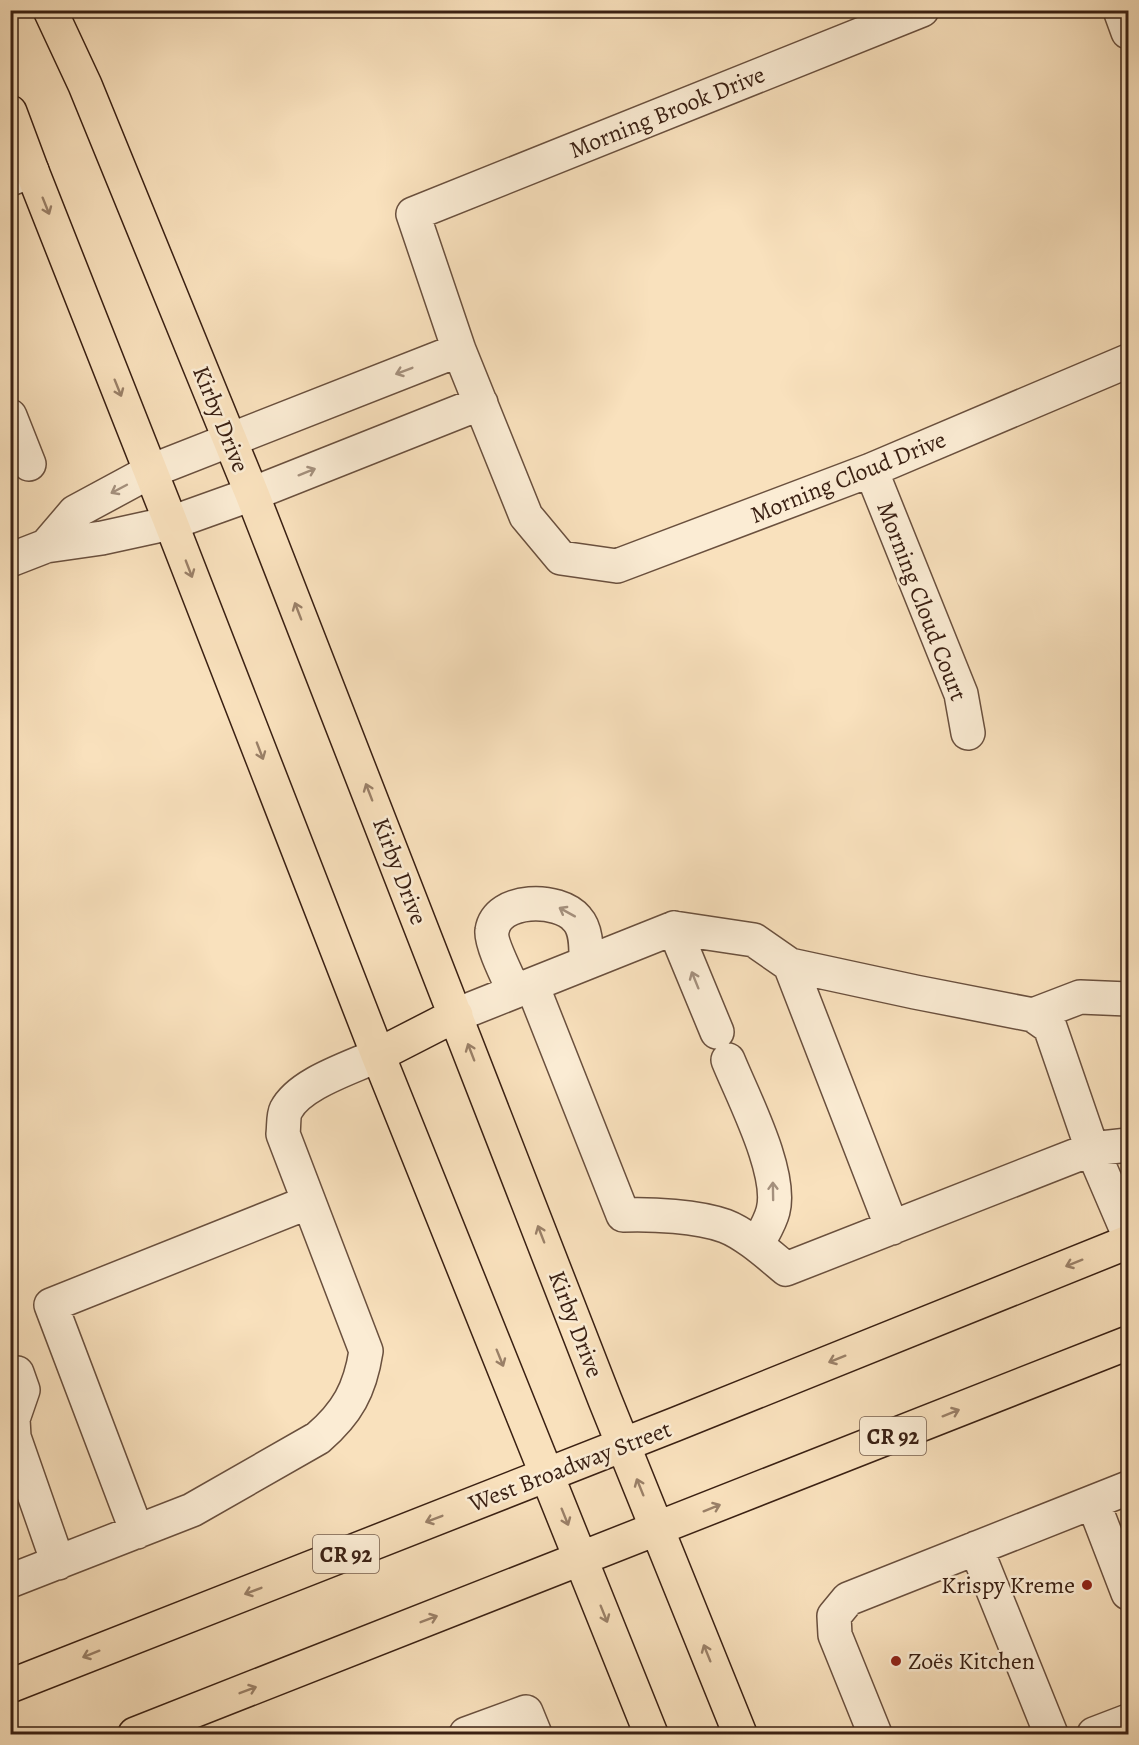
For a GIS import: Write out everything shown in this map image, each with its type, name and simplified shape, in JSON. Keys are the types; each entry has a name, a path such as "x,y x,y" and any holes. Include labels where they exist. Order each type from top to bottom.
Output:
{"main road":[{"name":"Kirby Drive","path":"50,10 86,85 230,439 623,1445 740,1734"},
{"path":"10,112 21,175 151,471 378,1055 651,1734"},
{"path":"378,1055 456,1015"},
{"name":"West Broadway Street","path":"10,1686 623,1445 1128,1242"},
{"name":"CR 92","path":"135,1734 582,1560 1128,1343"}],"street":[{"name":"Morning Brook Drive","path":"459,350 413,214 922,10"},
{"path":"1120,10 1128,32"},
{"path":"10,560 46,546 102,538 171,523 252,494 481,403 459,350 151,471 75,512 46,546"},
{"name":"Morning Cloud Drive","path":"481,403 526,516 561,558 617,566 871,470 1128,361"},
{"path":"10,416 29,464"},
{"name":"Morning Cloud Court","path":"871,470 961,694 968,733"},
{"path":"586,963 585,936 579,920 569,911 549,905 519,904 500,916 492,930 493,940 523,988 622,1215 647,1214 726,1226 757,1245 786,1269 1092,1149 1128,1145"},
{"path":"456,1015 674,928 754,940 790,965 1033,1015 1050,1026 1092,1149 1128,1233"},
{"path":"674,928 769,1162 773,1183 773,1211 757,1245"},
{"path":"790,965 813,1030 892,1228"},
{"path":"1033,1015 1080,997 1128,999"},
{"path":"10,1581 192,1510 318,1438 334,1424 348,1406 363,1375 366,1352 283,1134 285,1111 299,1094 315,1084 378,1055"},
{"path":"137,1532 51,1305 309,1202"},
{"path":"17,1373 23,1390 13,1419 14,1437 58,1563"},
{"path":"875,1734 835,1635 834,1616 848,1599 1128,1488"},
{"path":"1093,1502 1128,1593"},
{"path":"976,1548 1051,1734"},
{"path":"466,1734 525,1712 535,1734"},
{"path":"1094,1734 1128,1721"}],"place":[{"name":"Krispy Kreme","path":"1087,1585"},
{"name":"Zoës Kitchen","path":"896,1661"}]}
